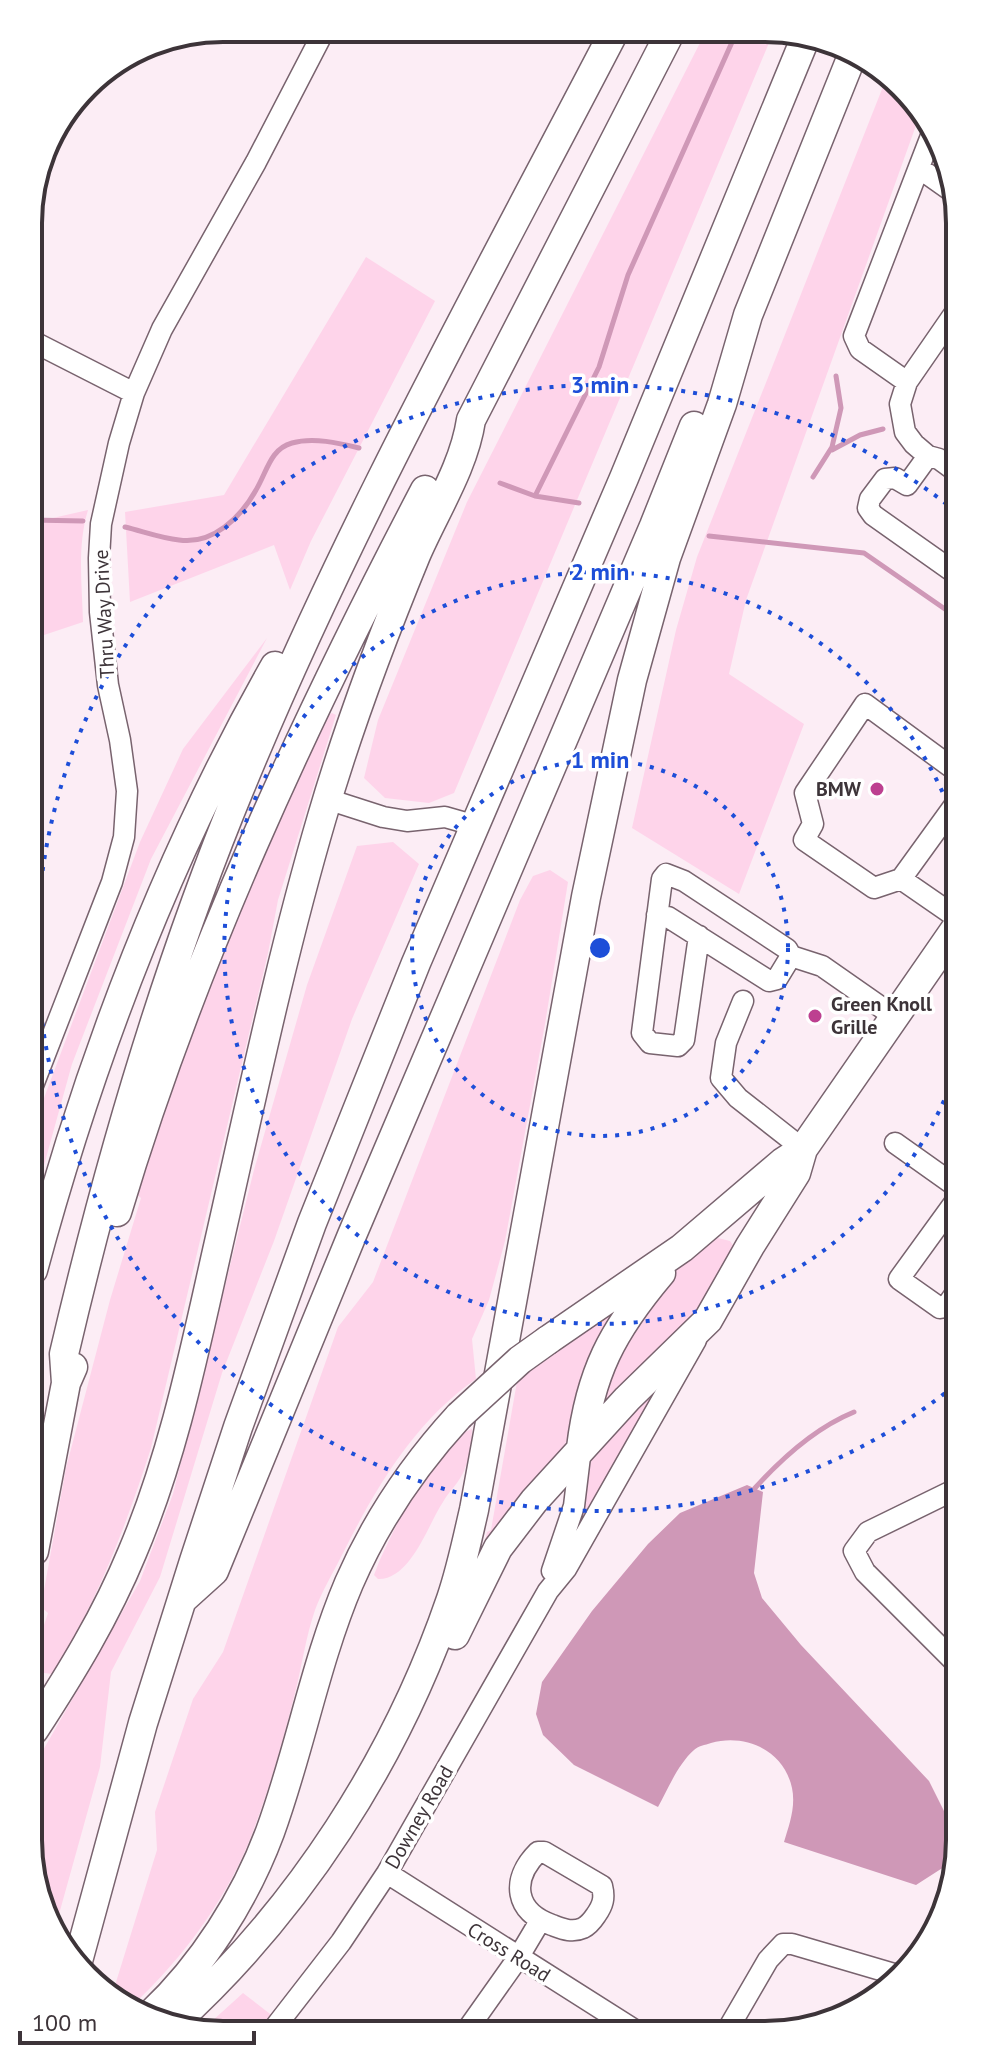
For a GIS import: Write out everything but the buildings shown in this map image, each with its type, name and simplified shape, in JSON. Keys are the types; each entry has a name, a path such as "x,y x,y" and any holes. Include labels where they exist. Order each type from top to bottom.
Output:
{"highway":[{"path":"66,1383 64,1354 110,1167 160,1004 235,799 345,553 609,42"},
{"path":"42,1718 82,1655 113,1596 161,1476 204,1308 282,968 327,799 356,710 396,603 467,443 471,420 665,42"},
{"path":"80,1952 118,1811 182,1600 238,1427 312,1223 473,825 614,502 802,46"},
{"path":"181,2016 227,1971 291,1896 340,1826 368,1781 415,1690 452,1597 474,1510 586,897 629,694 666,558 722,404 748,315 849,63"},
{"path":"182,1600 214,1571 358,1220 664,504 727,342 748,315"},
{"path":"42,1509 66,1383 77,1357 141,1133 176,1033 306,728 453,437 471,420"},
{"path":"42,1239 77,1118 133,965 211,787 248,713 345,553"},
{"path":"415,1690 441,1663 498,1548 534,1501 627,1399 708,1320 796,1173 803,1149 946,943"},
{"path":"156,2008 200,1957 243,1891 270,1831 330,1634 349,1583 387,1510 437,1440 520,1360 682,1248 783,1162 803,1149"},
{"path":"715,1222 731,1222 739,1226 746,1233 750,1246"},
{"path":"581,1448 586,1409 600,1365 628,1315 682,1248"}],"street":[{"name":"Thru Way Drive","path":"42,1057 112,882 124,837 127,791 108,685 100,612 99,558 101,524 119,443 134,393 162,329 256,162 318,42"},
{"path":"907,382 860,349 854,336 928,145"},
{"path":"919,168 941,184"},
{"path":"946,326 907,382 900,404 905,432 928,456 946,464"},
{"path":"42,346 134,393"},
{"path":"928,456 907,485 893,477 885,479 870,499 868,508 873,515 946,567"},
{"path":"946,763 865,704 805,793 813,824 804,840 874,888 901,879 946,817"},
{"path":"327,799 383,817 407,821 445,817 473,825"},
{"path":"699,936 684,1040 678,1046 650,1043 642,1033 662,877 666,874 674,876 787,949 791,956 814,961 895,1017"},
{"path":"901,879 946,910"},
{"path":"657,915 668,917 769,981 777,979 791,956"},
{"path":"743,1001 729,1033 721,1078 738,1098 803,1149"},
{"path":"895,1143 946,1179"},
{"path":"946,1220 899,1279 943,1308 946,1304"},
{"name":"Downey Road","path":"280,2021 341,1942 387,1873 708,1320"},
{"name":"Downey Road","path":"548,1591 574,1506 581,1448"},
{"path":"946,1494 868,1532 854,1551 865,1572 946,1653"},
{"name":"Cross Road","path":"387,1873 620,2021"},
{"path":"473,2021 540,1921"},
{"path":"733,2021 768,1960 783,1944 888,1972"}],"shaded area":[{"path":"700,42 769,42 454,793 429,803 385,798 364,778 378,720 467,502"},
{"path":"883,86 917,124 746,600 729,674 804,724 739,894 632,828 676,630 697,557"},
{"path":"366,257 435,301 311,541 290,590 274,545 130,602 125,512 224,495"},
{"path":"88,510 81,551 83,622 42,636 42,520"},
{"path":"267,638 151,859 72,1064 42,1172 42,1103 140,842 183,749"},
{"path":"332,713 336,715 278,900 151,1448 120,1536 83,1621 52,1674 42,1673 42,1631 48,1613 42,1608 42,1601 66,1468 110,1300 141,1198 136,1194 177,1070 223,950 327,716"},
{"path":"393,842 419,864 352,1019 274,1241 222,1373 160,1577 111,1672 100,1767 59,1915 48,1887 44,1864 42,1752 140,1581 173,1494 254,1170 307,985 357,846"},
{"path":"550,870 568,882 505,1241 489,1300 472,1339 476,1379 454,1396 415,1436 398,1458 355,1530 315,1610 277,1760 245,1851 204,1923 138,2000 115,1985 157,1850 155,1812 193,1699 223,1652 338,1327 373,1282 520,900 533,876"},
{"path":"718,1238 730,1241 735,1248 713,1289 694,1314 599,1414 601,1382 670,1275 705,1241"},
{"path":"622,1304 561,1454 484,1546 487,1532 491,1530 518,1376"},
{"path":"670,1368 580,1524 577,1523 590,1458"},
{"path":"472,1429 464,1471 417,1549 400,1570 390,1577 378,1579 374,1575 379,1562 417,1487 443,1450"},
{"path":"747,1485 763,1492 754,1573 762,1598 801,1645 929,1781 946,1817 944,1867 916,1885 784,1842 793,1802 788,1775 772,1755 750,1743 724,1741 696,1749 678,1769 658,1807 574,1765 543,1735 536,1714 542,1682 592,1611 648,1544 680,1513"},
{"path":"243,1993 274,2017 271,2021 212,2021"}],"waterway":[{"path":"535,496 599,367 628,275 732,42"},
{"path":"813,477 832,447 841,408 836,376"},
{"path":"832,450 860,435 883,429"},
{"path":"125,527 179,540 203,538 234,519 256,490 274,456 285,446 300,441 317,441 359,448"},
{"path":"500,483 535,496 579,503"},
{"path":"42,520 83,521"},
{"path":"709,536 864,553 946,610"},
{"path":"755,1488 800,1444 854,1412"}],"place":[{"name":"BMW","path":"877,789"},
{"name":"Green Knoll Grille","path":"815,1016"}]}
